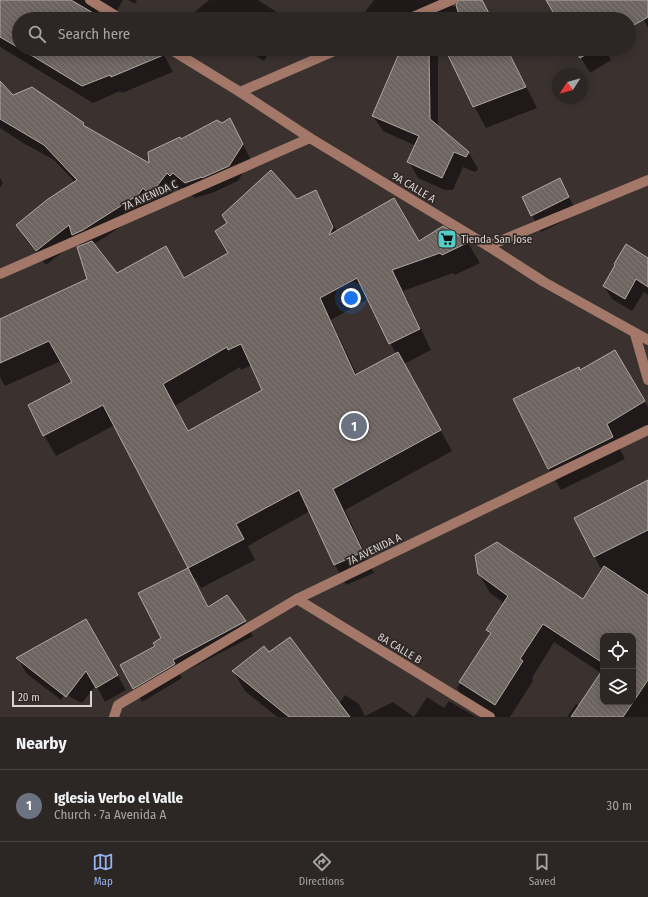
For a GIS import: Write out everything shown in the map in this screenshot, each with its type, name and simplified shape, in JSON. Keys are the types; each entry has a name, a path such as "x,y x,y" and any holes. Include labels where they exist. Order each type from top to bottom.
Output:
{"street":[{"path":"90,0 110,12"},
{"path":"424,12 452,0"},
{"name":"9A CALLE A","path":"181,56 310,138 488,246 544,282 648,340"},
{"path":"240,92 323,56"},
{"name":"7A AVENIDA C","path":"0,274 310,138"},
{"path":"488,246 648,180"},
{"path":"635,334 648,380"},
{"name":"7A AVENIDA A","path":"114,717 118,705 297,600 648,430"},
{"name":"8A CALLE B","path":"297,600 490,717"}],"building":[{"path":"0,0 71,0 92,12 12,12 12,44 0,37"},
{"path":"458,0 482,0 488,12 458,12 456,5"},
{"path":"546,0 648,0 648,17 636,24 636,12 553,12"},
{"path":"33,56 161,56 111,77 110,75 82,86"},
{"path":"398,56 429,56 430,119 469,152 466,157 454,152 442,178 407,162 419,136 372,116"},
{"path":"448,56 510,56 526,87 473,107"},
{"path":"0,81 13,95 32,87 84,123 83,125 149,163 148,152 180,137 181,139 217,120 222,123 230,118 243,144 229,166 202,178 185,183 173,173 170,176 167,173 150,195 143,188 138,195 83,230 72,235 69,225 36,251 16,225 48,199 77,180 44,145 0,119"},
{"path":"271,170 297,199 316,190 333,227 329,235 394,198 419,241 443,226 469,242 442,255 440,253 392,270 420,329 389,344 357,278 320,298 355,375 398,352 441,430 333,489 363,552 334,565 299,490 236,524 244,539 188,568 103,405 43,436 28,405 72,382 49,341 0,363 0,319 87,279 77,247 92,241 117,273 166,246 184,278 228,253 215,231 227,223 222,215","holes":["241,344 262,390 188,431 163,384 227,347 228,350"]},
{"path":"560,178 569,197 531,216 522,197"},
{"path":"626,244 648,258 648,287 636,279 625,299 603,286"},
{"path":"615,350 645,401 607,424 613,437 548,469 513,399 579,367 580,370"},
{"path":"648,480 648,530 594,557 574,518"},
{"path":"497,542 583,599 604,566 648,595 648,680 636,698 636,633 600,633 600,661 543,624 520,659 523,661 495,705 459,682 491,633 486,630 508,596 478,574 475,555"},
{"path":"188,568 208,607 227,595 246,621 173,660 175,664 133,689 120,665 155,646 153,643 161,638 138,593"},
{"path":"86,619 118,675 96,688 86,671 66,697 16,658"},
{"path":"290,637 350,717 289,717 232,671 264,646 269,652"},
{"path":"600,674 600,705 631,705 623,717 571,717"}],"place":[{"name":"Tienda San Jose","path":"447,239"},
{"name":"Iglesia Verbo el Valle","path":"354,426"}]}
